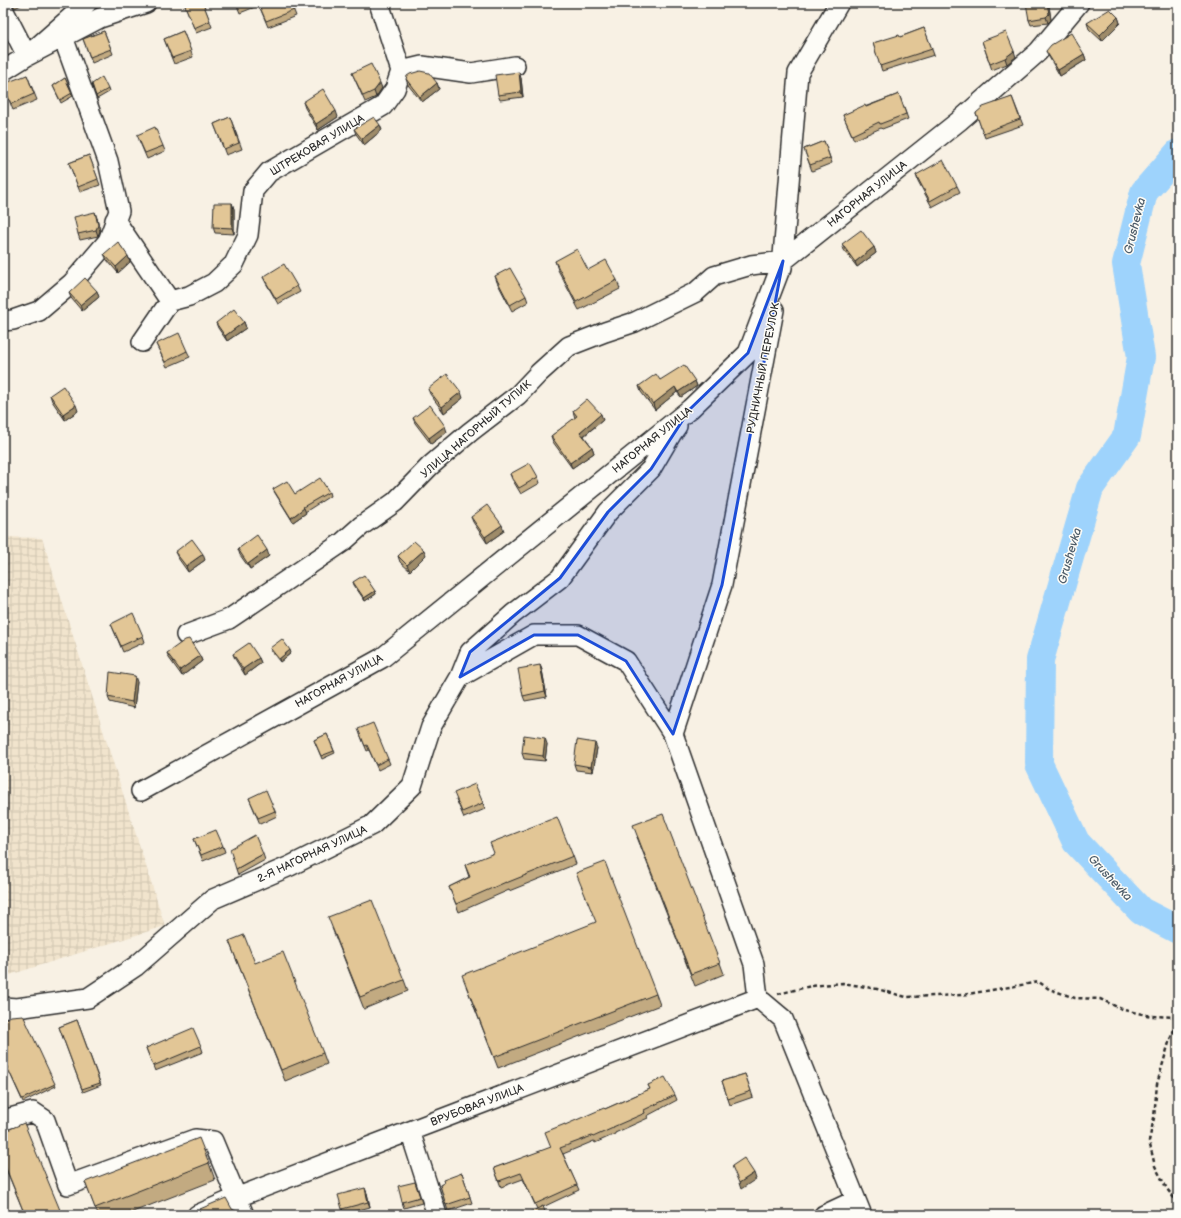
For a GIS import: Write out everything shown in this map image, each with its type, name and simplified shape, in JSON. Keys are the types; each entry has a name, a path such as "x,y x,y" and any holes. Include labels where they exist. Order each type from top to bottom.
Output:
{"street":[{"path":"27,56 87,3"},
{"path":"3,71 27,56 100,18 146,3"},
{"path":"379,3 401,71 422,66 471,73 515,66"},
{"name":"РУДНИЧНЫЙ ПЕРЕУЛОК","path":"673,734 722,585 783,261 798,73 839,3"},
{"name":"НАГОРНАЯ УЛИЦА","path":"141,791 382,658 690,409 748,353 783,261 959,121 1038,52 1079,3"},
{"path":"3,10 27,56"},
{"path":"3,321 13,320 38,311 72,283 108,241 119,211 108,161 62,37"},
{"name":"ШТРЕКОВАЯ УЛИЦА","path":"170,302 189,296 214,283 234,264 248,235 254,192 269,172 383,106 395,89 401,71"},
{"path":"115,220 170,302 142,342"},
{"name":"УЛИЦА НАГОРНЫЙ ТУПИК","path":"186,635 229,619 343,542 361,526 395,502 430,466 470,432 518,395 570,346 635,322 696,292 714,276 751,265 783,261"},
{"path":"460,678 470,652 513,614 560,578 608,512 651,469 672,433 690,409"},
{"name":"2-Я НАГОРНАЯ УЛИЦА","path":"3,1007 17,1008 88,998 136,966 213,899 290,866 372,825 412,786 431,727 460,678 534,636 578,635 626,661 673,734"},
{"path":"673,734 754,964 758,998 783,1019 859,1208 824,1215"},
{"name":"ВРУБОВАЯ УЛИЦА","path":"197,1215 238,1197 758,998"},
{"path":"3,1120 33,1112 45,1120 68,1185 194,1139 213,1141 238,1197 244,1215"},
{"path":"410,1131 437,1215"}],"path":[{"path":"758,998 811,986 843,983 877,989 906,997 962,995 1039,982 1049,989 1075,998 1100,999 1124,1010 1151,1016 1178,1016"},
{"path":"1178,1023 1170,1039 1157,1084 1154,1118 1149,1141 1155,1166 1167,1189 1178,1203"}],"highlighted area":[{"path":"783,261 722,585 673,734 626,661 578,635 534,635 460,677 470,652 560,578 608,512 651,469 690,409 748,353"}],"shaded area":[{"path":"3,537 42,538 165,926 3,977"}],"building":[{"path":"184,3 203,3 210,21 194,28"},
{"path":"236,3 249,3 238,7"},
{"path":"258,3 291,3 294,10 266,21"},
{"path":"1026,3 1047,3 1049,14 1046,17 1029,20"},
{"path":"1110,9 1118,17 1100,35 1087,23"},
{"path":"924,28 932,49 880,66 873,43 899,35 900,37"},
{"path":"104,31 111,49 90,57 83,39"},
{"path":"183,31 191,51 172,58 164,39"},
{"path":"1006,32 1014,51 1005,58 990,64 982,41"},
{"path":"1071,33 1084,54 1058,70 1046,51 1051,45"},
{"path":"371,64 380,83 374,91 363,96 352,73"},
{"path":"420,71 429,73 437,83 420,97 406,79 410,74"},
{"path":"519,72 521,92 498,95 495,75"},
{"path":"27,75 34,94 11,104 3,84"},
{"path":"102,77 108,89 96,96 92,84"},
{"path":"65,78 72,93 60,100 53,86"},
{"path":"323,89 336,111 316,124 303,102"},
{"path":"899,94 906,114 880,124 879,122 852,135 843,115 865,105 866,107"},
{"path":"1012,97 1020,119 983,133 976,113 983,107"},
{"path":"230,117 239,143 224,149 214,124"},
{"path":"374,117 380,125 362,139 354,129"},
{"path":"155,127 163,146 145,153 137,135"},
{"path":"824,141 830,158 810,165 804,149"},
{"path":"89,155 98,179 78,187 69,163"},
{"path":"943,160 957,186 930,201 916,175"},
{"path":"214,203 232,203 232,228 213,227"},
{"path":"95,212 98,225 96,230 78,234 74,217"},
{"path":"861,230 874,247 855,262 842,244"},
{"path":"118,242 128,256 116,267 104,254"},
{"path":"577,249 588,270 606,260 617,280 576,302 555,261"},
{"path":"284,264 297,286 276,299 263,277"},
{"path":"510,268 526,296 510,305 495,276"},
{"path":"85,278 97,291 80,305 69,293"},
{"path":"234,309 244,322 225,336 216,323"},
{"path":"179,333 187,351 165,362 156,344"},
{"path":"684,365 695,381 678,392 675,387 653,404 639,386 656,374 660,380"},
{"path":"447,374 461,392 442,407 428,389"},
{"path":"63,386 76,405 63,414 50,395"},
{"path":"587,399 601,414 580,432 592,447 570,463 551,436 577,416 573,411"},
{"path":"430,405 445,426 429,438 413,418"},
{"path":"530,463 538,477 519,488 510,474"},
{"path":"320,478 329,492 303,507 304,508 291,518 273,489 287,481 295,494"},
{"path":"487,505 502,525 485,537 471,517"},
{"path":"257,535 267,550 248,564 238,549"},
{"path":"192,539 203,554 186,566 175,552"},
{"path":"414,541 424,550 407,565 398,556"},
{"path":"364,575 375,591 364,598 353,582"},
{"path":"133,613 143,636 121,646 111,624"},
{"path":"189,639 200,656 180,670 167,653 185,640"},
{"path":"282,639 290,650 279,659 270,648"},
{"path":"249,643 259,658 243,669 233,654"},
{"path":"540,665 545,691 523,696 518,669"},
{"path":"110,672 135,676 132,702 108,697"},
{"path":"373,723 388,759 376,765 367,745 365,746 358,729"},
{"path":"327,734 334,751 321,756 314,740"},
{"path":"524,735 545,738 543,756 522,753"},
{"path":"577,740 595,743 591,767 574,764"},
{"path":"475,784 483,803 462,812 454,793"},
{"path":"266,790 275,811 258,818 249,798"},
{"path":"663,814 720,963 691,974 633,825"},
{"path":"557,817 573,856 506,882 456,904 449,887 470,877 465,865 494,853 490,843"},
{"path":"216,830 223,846 201,855 194,839"},
{"path":"255,835 263,854 236,869 230,849"},
{"path":"605,862 656,994 494,1057 462,975 596,922 576,873"},
{"path":"372,900 404,980 360,997 328,917"},
{"path":"244,935 255,963 283,952 323,1053 281,1070 229,941"},
{"path":"23,1015 55,1084 22,1099 3,1058 3,1020 11,1016"},
{"path":"77,1020 100,1083 82,1089 59,1027"},
{"path":"193,1028 201,1046 153,1066 146,1048"},
{"path":"745,1074 751,1091 728,1099 722,1081"},
{"path":"665,1077 675,1095 644,1110 645,1113 613,1128 593,1137 592,1136 560,1148 577,1185 535,1204 521,1173 499,1181 494,1168 551,1147 545,1132 604,1108 605,1109 650,1089 648,1085"},
{"path":"24,1123 60,1210 48,1215 25,1215 3,1161 3,1132"},
{"path":"199,1138 209,1163 95,1208 85,1182"},
{"path":"744,1158 754,1173 739,1183 732,1166"},
{"path":"462,1173 470,1197 446,1205 440,1185 444,1183 443,1180"},
{"path":"415,1182 420,1197 402,1202 398,1186"},
{"path":"365,1188 368,1202 342,1209 338,1195"},
{"path":"226,1198 232,1209 240,1215 203,1215 200,1209"},
{"path":"543,1206 546,1215 524,1215"},
{"path":"672,1212 674,1215 665,1215"}],"waterway":[{"name":"Grushevka","path":"1178,153 1144,192 1126,264 1141,357 1127,436 1090,488 1040,660 1039,764 1076,842 1141,911 1178,930"}]}
